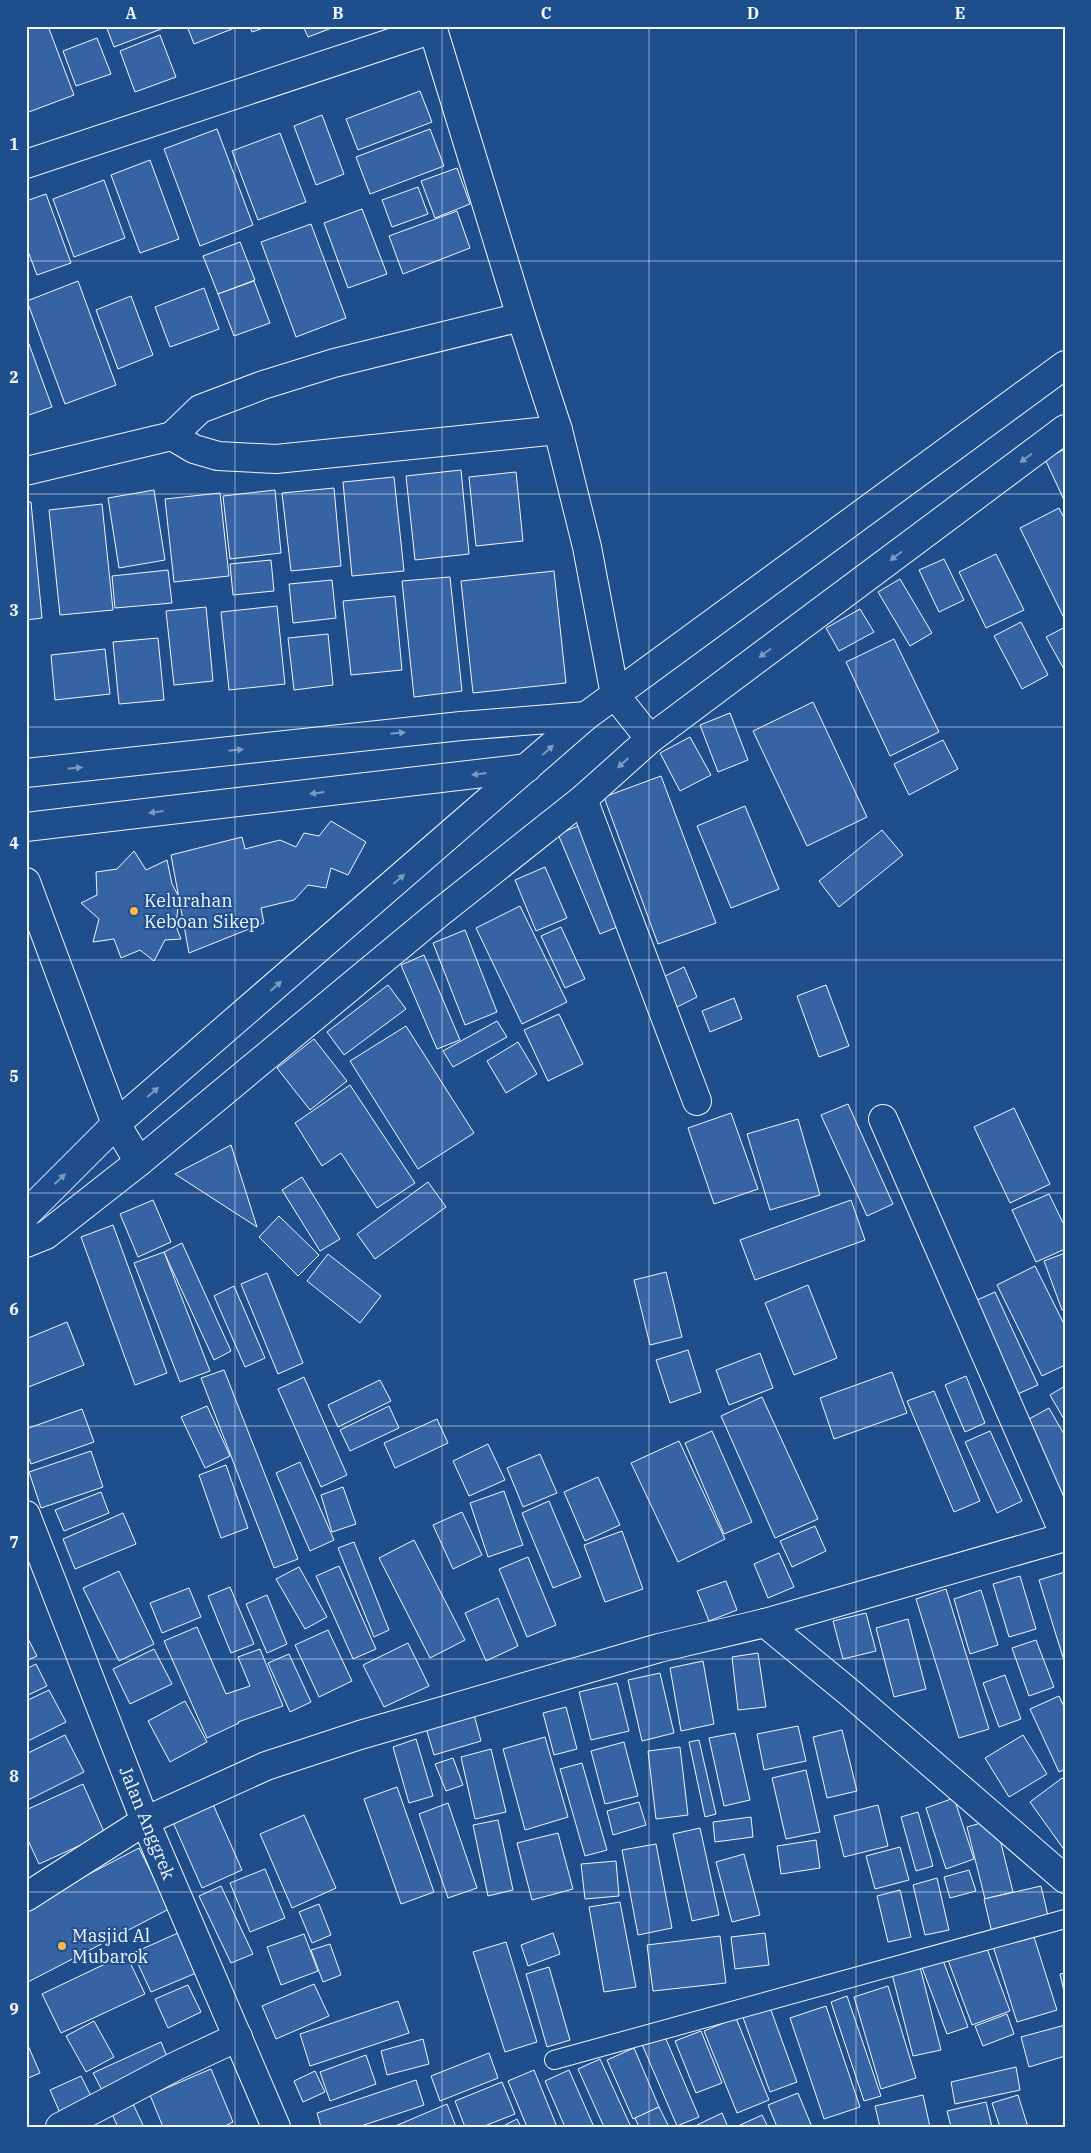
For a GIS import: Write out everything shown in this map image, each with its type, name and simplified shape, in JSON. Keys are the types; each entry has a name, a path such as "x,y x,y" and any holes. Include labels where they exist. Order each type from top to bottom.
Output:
{"street":[{"path":"26,164 432,28 521,317 558,430 587,547 615,695 650,739"},
{"path":"26,471 172,436 200,409 247,391 334,363 521,317"},
{"path":"1065,365 586,716 116,1124 28,1207 36,1239 139,1162 438,914 583,798 650,739 1065,429"},
{"path":"172,436 194,449 218,456 276,459 558,430"},
{"path":"26,773 461,726 586,716"},
{"path":"26,827 527,768"},
{"path":"583,798 697,1101"},
{"path":"26,882 36,941 116,1124 139,1162"},
{"path":"28,1893 145,1821 266,1766 360,1735 659,1648 765,1623 1065,1537 884,1119"},
{"name":"Jalan Anggrek","path":"26,1515 145,1821 276,2127"},
{"path":"765,1623 850,1693 1065,1879"},
{"path":"60,2127 176,2066 238,2037"}],"lane":[{"path":"554,2060 1065,1919"}],"building":[{"path":"33,26 48,26 74,95 26,113 26,29"},
{"path":"106,26 169,26 114,47"},
{"path":"187,26 237,26 237,27 194,44"},
{"path":"250,26 269,26 252,32"},
{"path":"303,26 337,26 308,37"},
{"path":"160,35 176,77 135,92 120,51"},
{"path":"97,38 111,74 76,86 63,51"},
{"path":"420,91 432,122 358,150 346,119"},
{"path":"322,115 344,174 316,185 294,126"},
{"path":"217,129 253,225 200,246 164,149"},
{"path":"430,129 444,166 370,194 356,157"},
{"path":"280,133 306,202 258,220 232,151"},
{"path":"150,160 179,239 140,253 111,175"},
{"path":"457,168 470,204 435,218 421,181"},
{"path":"104,180 125,238 74,257 53,199"},
{"path":"418,187 428,214 392,227 382,200"},
{"path":"46,194 71,263 37,275 26,246 26,201"},
{"path":"362,209 387,274 348,288 324,223"},
{"path":"457,211 470,248 403,274 389,236"},
{"path":"311,224 346,318 296,337 261,242"},
{"path":"240,242 255,280 218,294 203,256"},
{"path":"78,281 116,385 65,404 27,301"},
{"path":"254,281 270,323 234,336 218,294"},
{"path":"204,288 219,329 170,347 155,307"},
{"path":"131,296 153,355 118,369 96,310"},
{"path":"26,336 52,407 26,416"},
{"path":"1065,449 1065,500 1064,500 1045,459"},
{"path":"461,470 469,554 415,560 406,476"},
{"path":"516,472 523,541 476,546 469,477"},
{"path":"394,477 404,571 352,576 343,482"},
{"path":"334,488 341,566 291,571 282,493"},
{"path":"154,490 165,560 119,568 108,498"},
{"path":"275,490 281,553 230,559 223,496"},
{"path":"220,493 229,576 174,582 165,499"},
{"path":"26,502 31,502 42,618 26,620"},
{"path":"102,504 113,610 60,615 49,510"},
{"path":"1059,508 1065,520 1064,618 1020,528"},
{"path":"996,554 1024,610 986,628 959,572"},
{"path":"944,559 964,600 939,612 919,570"},
{"path":"271,560 274,591 233,595 230,564"},
{"path":"168,570 172,603 115,608 112,576"},
{"path":"554,571 566,683 473,693 461,581"},
{"path":"450,577 462,691 414,697 402,581"},
{"path":"900,579 932,633 910,646 878,592"},
{"path":"332,580 336,618 293,623 289,584"},
{"path":"395,596 402,670 351,675 343,601"},
{"path":"277,606 285,684 229,690 221,612"},
{"path":"206,607 213,681 174,685 166,611"},
{"path":"860,609 874,632 839,651 826,628"},
{"path":"1021,622 1048,675 1022,689 994,636"},
{"path":"1065,627 1065,671 1046,637"},
{"path":"328,634 333,685 294,690 288,638"},
{"path":"158,638 164,700 119,704 113,642"},
{"path":"894,639 939,732 890,756 846,662"},
{"path":"105,649 110,694 55,700 51,655"},
{"path":"813,702 867,817 807,846 753,731"},
{"path":"730,713 748,760 718,772 700,725"},
{"path":"690,737 711,775 680,791 660,753"},
{"path":"943,740 958,769 909,795 894,764"},
{"path":"661,776 716,923 658,944 604,797"},
{"path":"745,806 779,889 731,908 697,826"},
{"path":"331,821 366,842 348,875 331,868 326,888 308,885 294,900 261,908 264,923 189,953 171,855 242,837 245,849 280,840 296,847 304,833 319,836"},
{"path":"586,823 627,923 600,934 558,834"},
{"path":"882,830 903,855 839,907 819,881"},
{"name":"Kelurahan Keboan Sikep","path":"134,851 146,870 167,860 172,884 179,897 176,926 181,939 165,940 154,961 140,950 121,958 114,939 93,942 99,919 81,903 97,895 96,872 117,869"},
{"path":"545,867 567,918 536,931 515,880"},
{"path":"520,906 567,1002 522,1024 476,928"},
{"path":"561,927 585,979 565,988 541,936"},
{"path":"465,930 497,1012 465,1025 433,943"},
{"path":"424,955 460,1040 437,1049 401,965"},
{"path":"684,967 697,997 669,1011 655,981"},
{"path":"388,985 406,1009 344,1055 327,1032"},
{"path":"826,985 849,1046 819,1057 797,996"},
{"path":"734,998 742,1019 710,1032 702,1011"},
{"path":"559,1014 583,1064 548,1081 524,1030"},
{"path":"497,1021 507,1037 453,1067 443,1051"},
{"path":"406,1026 474,1133 418,1169 350,1061"},
{"path":"314,1039 347,1081 310,1110 277,1068"},
{"path":"518,1042 537,1074 506,1093 487,1061"},
{"path":"350,1085 415,1183 377,1208 341,1153 322,1166 295,1123"},
{"path":"848,1104 893,1204 867,1216 821,1115"},
{"path":"1014,1108 1050,1184 1010,1203 974,1127"},
{"path":"731,1113 758,1189 714,1204 688,1128"},
{"path":"798,1119 820,1195 770,1210 747,1134"},
{"path":"231,1145 257,1227 175,1174"},
{"path":"302,1177 340,1239 320,1251 282,1190"},
{"path":"428,1182 446,1207 375,1259 357,1234"},
{"path":"1049,1194 1065,1227 1065,1249 1036,1262 1012,1210"},
{"path":"153,1200 171,1242 138,1257 120,1214"},
{"path":"851,1200 865,1240 755,1280 740,1240"},
{"path":"279,1216 319,1255 298,1276 259,1237"},
{"path":"113,1225 167,1373 135,1385 81,1237"},
{"path":"182,1243 231,1351 214,1360 164,1252"},
{"path":"164,1252 210,1371 180,1382 134,1263"},
{"path":"1065,1253 1065,1309 1062,1310 1044,1261"},
{"path":"328,1254 381,1296 360,1323 307,1281"},
{"path":"1035,1266 1065,1326 1065,1365 1042,1376 997,1285"},
{"path":"666,1272 682,1337 650,1345 634,1280"},
{"path":"267,1273 303,1363 278,1374 241,1284"},
{"path":"808,1285 837,1358 794,1375 765,1303"},
{"path":"234,1286 265,1358 245,1367 214,1296"},
{"path":"995,1292 1038,1385 1011,1397 968,1304"},
{"path":"67,1322 84,1365 26,1388 26,1339"},
{"path":"688,1350 701,1392 670,1403 656,1360"},
{"path":"760,1353 773,1388 729,1405 716,1370"},
{"path":"224,1370 298,1559 274,1568 201,1378"},
{"path":"892,1372 907,1413 834,1439 820,1398"},
{"path":"966,1376 985,1423 965,1432 945,1385"},
{"path":"304,1377 347,1475 321,1487 278,1389"},
{"path":"380,1380 391,1401 338,1427 328,1405"},
{"path":"1065,1386 1065,1421 1050,1395"},
{"path":"934,1391 980,1501 954,1512 907,1401"},
{"path":"762,1397 818,1519 775,1538 721,1416"},
{"path":"207,1406 230,1456 205,1468 181,1417"},
{"path":"389,1406 399,1428 350,1451 340,1430"},
{"path":"1049,1408 1065,1436 1065,1499 1062,1500 1020,1424"},
{"path":"82,1409 94,1442 31,1464 26,1451 26,1429"},
{"path":"437,1419 448,1443 395,1468 384,1443"},
{"path":"712,1431 752,1522 724,1534 685,1443"},
{"path":"990,1431 1022,1501 997,1513 965,1442"},
{"path":"679,1441 725,1539 678,1562 631,1463"},
{"path":"488,1444 505,1480 469,1496 453,1461"},
{"path":"91,1451 103,1487 41,1508 29,1472"},
{"path":"540,1454 557,1493 523,1507 507,1468"},
{"path":"300,1462 334,1540 310,1551 276,1473"},
{"path":"226,1465 248,1528 221,1538 199,1475"},
{"path":"598,1477 620,1525 585,1541 564,1492"},
{"path":"343,1487 356,1524 332,1532 321,1495"},
{"path":"504,1491 523,1545 488,1557 470,1503"},
{"path":"101,1492 109,1513 64,1531 55,1510"},
{"path":"549,1501 581,1577 553,1588 522,1513"},
{"path":"462,1512 482,1555 453,1569 433,1525"},
{"path":"123,1513 136,1544 75,1569 63,1539"},
{"path":"815,1526 826,1551 792,1567 780,1541"},
{"path":"622,1531 643,1589 605,1602 584,1545"},
{"path":"414,1540 465,1640 430,1658 379,1558"},
{"path":"354,1542 389,1630 374,1637 338,1548"},
{"path":"779,1553 794,1587 768,1598 754,1564"},
{"path":"528,1557 556,1625 527,1637 499,1569"},
{"path":"339,1566 376,1649 353,1659 316,1576"},
{"path":"299,1567 327,1617 305,1629 276,1579"},
{"path":"119,1571 154,1644 119,1661 83,1588"},
{"path":"1065,1572 1065,1664 1039,1580"},
{"path":"1020,1576 1036,1629 1009,1637 993,1584"},
{"path":"726,1581 737,1610 709,1621 697,1591"},
{"path":"230,1587 254,1644 231,1653 208,1596"},
{"path":"189,1588 201,1617 162,1633 150,1603"},
{"path":"946,1589 989,1729 959,1738 916,1599"},
{"path":"981,1590 998,1645 970,1654 954,1599"},
{"path":"267,1595 287,1644 267,1653 246,1604"},
{"path":"498,1598 518,1646 486,1661 465,1613"},
{"path":"866,1613 876,1651 843,1659 833,1621"},
{"path":"908,1619 926,1689 894,1697 876,1628"},
{"path":"197,1627 226,1694 250,1686 238,1657 260,1649 283,1706 238,1722 207,1738 164,1641"},
{"path":"328,1630 352,1681 319,1697 295,1645"},
{"path":"26,1635 37,1656 26,1661"},
{"path":"1036,1640 1054,1687 1029,1696 1012,1648"},
{"path":"408,1643 429,1686 384,1707 363,1665"},
{"path":"154,1649 172,1684 130,1704 113,1669"},
{"path":"758,1653 766,1707 738,1710 732,1657"},
{"path":"289,1654 311,1702 290,1712 268,1663"},
{"path":"703,1661 714,1724 681,1731 670,1668"},
{"path":"36,1664 47,1686 26,1696 26,1669"},
{"path":"660,1673 674,1733 642,1741 628,1680"},
{"path":"1005,1675 1021,1719 999,1727 983,1683"},
{"path":"617,1683 629,1731 591,1740 579,1692"},
{"path":"49,1690 66,1722 26,1742 26,1701"},
{"path":"1059,1696 1065,1709 1065,1769 1059,1772 1030,1709"},
{"path":"185,1701 207,1742 170,1762 148,1721"},
{"path":"566,1707 577,1749 554,1755 543,1713"},
{"path":"473,1711 481,1741 434,1755 425,1725"},
{"path":"798,1726 806,1761 764,1770 757,1734"},
{"path":"842,1730 857,1791 827,1798 813,1737"},
{"path":"735,1733 750,1800 724,1806 709,1738"},
{"path":"65,1735 84,1772 26,1801 26,1754"},
{"path":"1023,1735 1047,1774 1009,1797 985,1758"},
{"path":"545,1737 568,1817 525,1830 503,1749"},
{"path":"416,1739 433,1796 409,1803 393,1747"},
{"path":"699,1740 716,1814 705,1817 689,1742"},
{"path":"624,1742 638,1796 605,1804 591,1751"},
{"path":"680,1747 688,1815 656,1819 648,1751"},
{"path":"491,1749 506,1812 475,1819 461,1757"},
{"path":"453,1758 463,1785 446,1791 435,1764"},
{"path":"582,1763 607,1850 585,1856 560,1769"},
{"path":"806,1770 820,1832 786,1839 772,1778"},
{"path":"1062,1778 1065,1781 1065,1851 1030,1802"},
{"path":"83,1784 105,1834 39,1864 26,1836 26,1810"},
{"path":"397,1787 434,1892 401,1904 364,1799"},
{"path":"954,1798 974,1859 946,1869 926,1808"},
{"path":"212,1802 242,1870 202,1888 172,1820"},
{"path":"639,1802 646,1825 613,1835 607,1811"},
{"path":"448,1803 477,1888 448,1898 419,1814"},
{"path":"878,1805 888,1846 844,1857 834,1816"},
{"path":"918,1812 933,1866 916,1871 901,1817"},
{"path":"304,1815 336,1888 292,1908 260,1834"},
{"path":"751,1817 753,1837 715,1842 713,1822"},
{"path":"995,1819 1013,1892 985,1899 967,1827"},
{"path":"498,1820 513,1890 488,1896 473,1825"},
{"path":"700,1828 719,1915 692,1921 673,1834"},
{"path":"558,1833 573,1889 532,1900 517,1843"},
{"path":"816,1840 820,1868 781,1874 777,1846"},
{"path":"656,1844 672,1928 638,1935 622,1850"},
{"path":"900,1847 909,1880 875,1889 866,1856"},
{"name":"Masjid Al Mubarok","path":"139,1848 169,1909 26,1983 26,1907"},
{"path":"744,1854 760,1915 732,1922 716,1862"},
{"path":"616,1861 619,1896 585,1899 581,1864"},
{"path":"265,1869 285,1918 250,1932 230,1883"},
{"path":"969,1870 976,1891 950,1898 944,1877"},
{"path":"937,1878 949,1930 925,1935 913,1885"},
{"path":"221,1886 253,1954 231,1963 199,1896"},
{"path":"1041,1886 1049,1920 992,1933 984,1899"},
{"path":"900,1890 911,1937 888,1942 877,1896"},
{"path":"620,1902 636,1987 604,1992 589,1907"},
{"path":"319,1904 331,1935 312,1943 299,1912"},
{"path":"178,1933 196,1973 151,1992 133,1953"},
{"path":"553,1933 560,1954 528,1966 521,1945"},
{"path":"765,1933 769,1965 735,1969 731,1937"},
{"path":"304,1934 318,1971 281,1985 267,1947"},
{"path":"1033,1934 1057,2010 1017,2022 993,1946"},
{"path":"720,1936 726,1983 653,1991 647,1945"},
{"path":"506,1942 537,2042 505,2052 473,1952"},
{"path":"330,1944 341,1975 323,1982 311,1950"},
{"path":"986,1946 1010,2011 972,2025 948,1960"},
{"path":"126,1954 145,1994 61,2033 42,1994"},
{"path":"941,1955 968,2027 947,2034 920,1962"},
{"path":"549,1967 570,2040 547,2047 526,1974"},
{"path":"920,1967 941,2050 913,2056 892,1974"},
{"path":"1065,1973 1065,1996 1060,1974"},
{"path":"314,1984 329,2016 276,2039 262,2006"},
{"path":"188,1985 201,2012 168,2028 155,1999"},
{"path":"888,1986 916,2078 881,2089 854,1997"},
{"path":"847,1996 881,2096 864,2101 831,2002"},
{"path":"398,2001 409,2033 310,2066 300,2034"},
{"path":"768,2002 797,2082 770,2092 741,2012"},
{"path":"826,2006 860,2107 824,2119 790,2018"},
{"path":"1007,2014 1014,2034 983,2046 975,2026"},
{"path":"736,2018 769,2100 737,2113 704,2031"},
{"path":"94,2021 114,2057 86,2072 66,2036"},
{"path":"1065,2025 1065,2056 1029,2067 1021,2037"},
{"path":"701,2031 722,2083 696,2093 675,2041"},
{"path":"663,2032 699,2117 677,2126 641,2042"},
{"path":"423,2039 429,2064 387,2075 381,2051"},
{"path":"26,2041 40,2073 26,2079"},
{"path":"161,2042 168,2059 102,2090 93,2073"},
{"path":"634,2048 659,2107 633,2119 607,2060"},
{"path":"489,2053 498,2078 440,2101 431,2076"},
{"path":"366,2055 376,2084 330,2101 320,2072"},
{"path":"600,2059 631,2127 604,2127 578,2069"},
{"path":"1016,2067 1020,2090 955,2104 951,2082"},
{"path":"211,2069 233,2122 223,2127 163,2127 150,2095"},
{"path":"534,2070 557,2127 527,2127 508,2081"},
{"path":"569,2070 594,2127 565,2127 545,2081"},
{"path":"315,2071 325,2092 303,2102 294,2081"},
{"path":"81,2076 92,2098 60,2113 50,2090"},
{"path":"416,2080 424,2105 358,2127 321,2127 317,2113"},
{"path":"502,2082 515,2114 482,2127 465,2127 455,2101"},
{"path":"798,2093 812,2127 777,2127 768,2105"},
{"path":"923,2095 930,2127 880,2127 875,2106"},
{"path":"1018,2095 1028,2127 1000,2127 992,2103"},
{"path":"132,2102 144,2127 118,2127 111,2112"},
{"path":"986,2102 992,2127 951,2127 947,2111"},
{"path":"447,2104 456,2127 393,2127"},
{"path":"659,2107 669,2127 639,2127 635,2118"},
{"path":"722,2113 728,2127 698,2127 697,2125"},
{"path":"762,2115 768,2127 738,2127 738,2126"},
{"path":"517,2119 521,2127 501,2127"}],"place":[{"name":"Kelurahan Keboan Sikep","path":"134,911"},
{"name":"Masjid Al Mubarok","path":"62,1946"}]}
